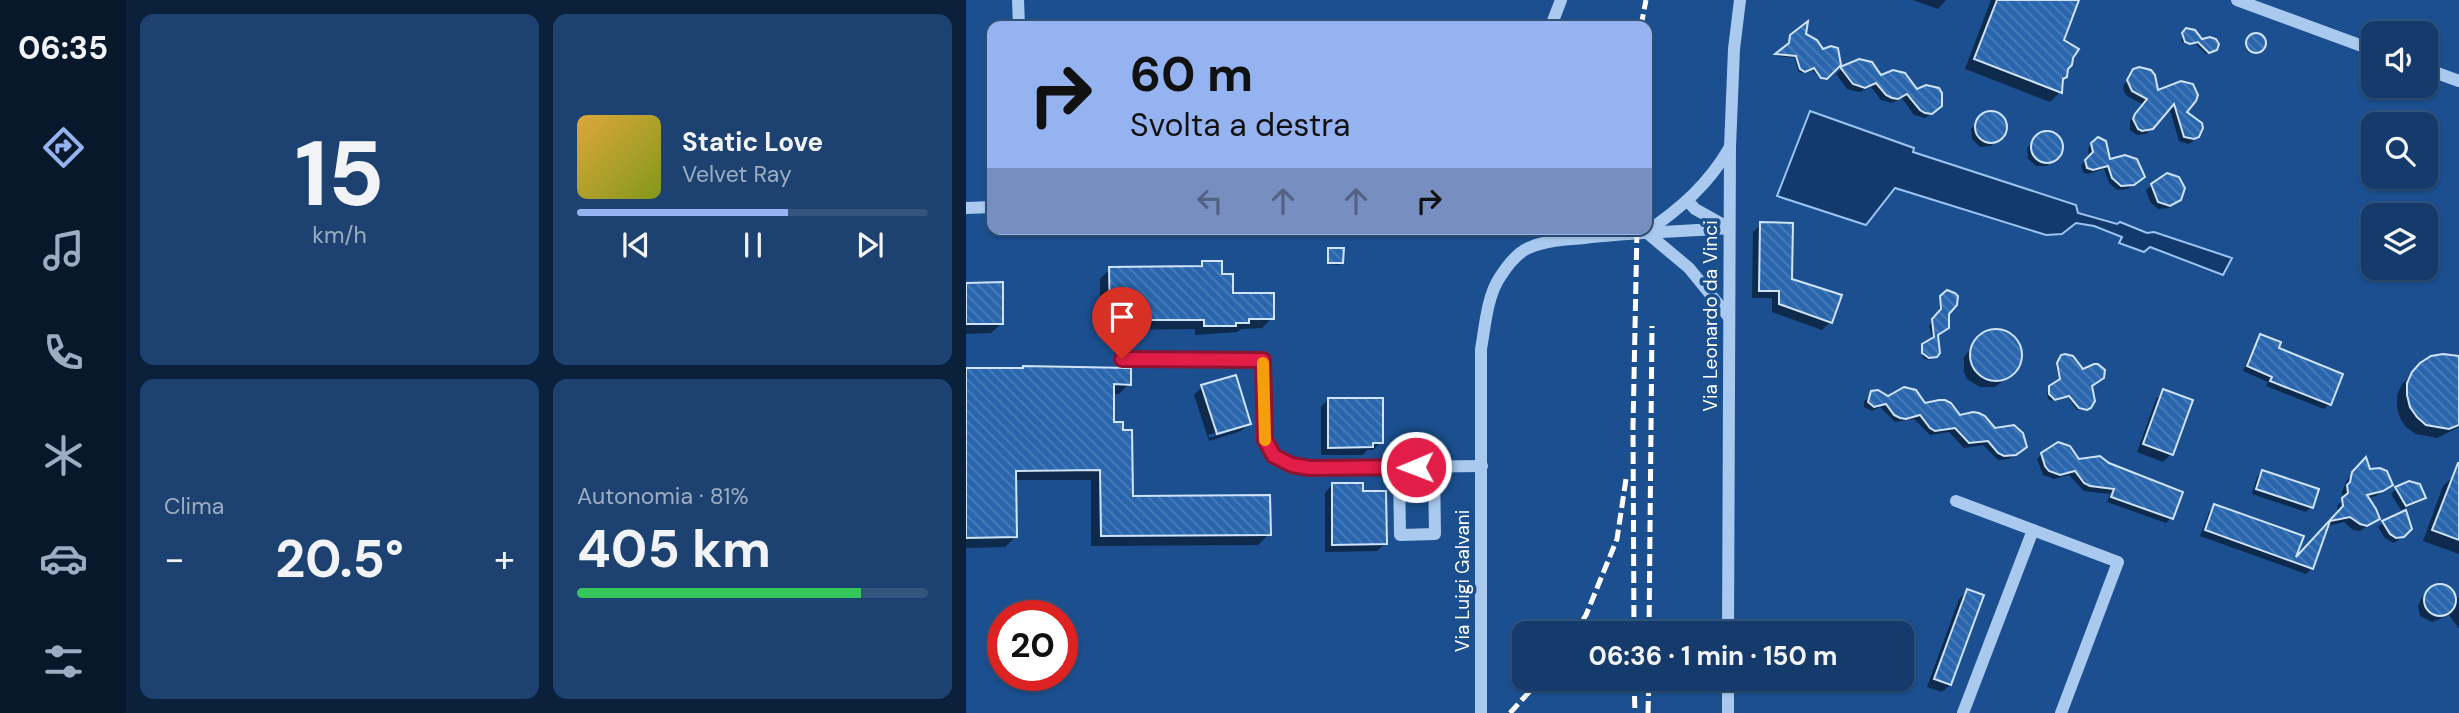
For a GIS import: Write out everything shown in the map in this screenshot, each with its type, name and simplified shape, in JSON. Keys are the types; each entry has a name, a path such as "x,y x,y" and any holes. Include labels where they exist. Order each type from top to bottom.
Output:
{"street":[{"path":"1018,0 1019,21"},
{"path":"1553,21 1562,0"},
{"name":"Via Leonardo da Vinci","path":"1728,621 1730,147 1734,49 1740,0"},
{"path":"2237,0 2361,46"},
{"path":"2438,73 2459,81"},
{"path":"1652,228 1688,201 1714,173 1730,147"},
{"path":"1688,201 1695,209 1729,228"},
{"path":"966,208 987,207"},
{"name":"Via Luigi Galvani","path":"1652,232 1729,228"},
{"name":"Via Luigi Galvani","path":"1481,713 1481,349 1489,309 1498,279 1528,247 1555,241 1616,235"},
{"path":"1650,235 1689,268 1728,316"},
{"path":"1122,359 1263,360 1265,440 1274,456 1292,465 1310,468 1482,466"},
{"path":"1399,467 1400,535 1435,534 1434,467"},
{"path":"1956,501 2118,562 2061,713"},
{"path":"1963,713 2033,530"},
{"path":"1728,691 1728,713"}],"water":[{"path":"1810,111 1914,148 1913,152 2076,205 2078,213 2117,224 2120,222 2147,233 2154,232 2232,258 2223,275 2150,247 2144,252 2119,243 2122,237 2094,226 2076,223 2062,234 2046,235 1895,188 1866,225 1777,196"}],"building":[{"path":"1997,0 2079,0 2064,40 2079,49 2068,69 2067,77 2063,79 2062,93 1974,59"},
{"path":"1808,21 1806,34 1817,40 1823,49 1831,46 1838,48 1841,65 1827,79 1821,78 1814,68 1805,72 1800,69 1796,56 1775,54 1789,43 1790,35"},
{"path":"2186,28 2195,30 2202,39 2216,39 2219,44 2217,50 2209,53 2198,42 2185,42 2182,33"},
{"path":"2256,33 2263,36 2266,43 2263,50 2256,53 2249,50 2246,43 2249,36"},
{"path":"1859,59 1872,62 1881,75 1893,70 1905,73 1917,89 1926,85 1939,88 1942,93 1942,106 1932,114 1925,113 1907,94 1898,99 1892,98 1876,83 1865,88 1853,84 1840,67"},
{"path":"2139,67 2151,70 2155,75 2158,90 2181,81 2193,84 2198,95 2187,112 2202,123 2199,137 2184,137 2174,104 2153,129 2138,129 2133,119 2147,99 2132,91 2127,80 2133,69"},
{"path":"1991,111 2002,116 2007,127 2002,138 1991,143 1980,138 1975,127 1980,116"},
{"path":"2047,131 2058,136 2063,147 2058,158 2047,163 2036,158 2031,147 2036,136"},
{"path":"2098,137 2106,141 2110,159 2125,155 2137,159 2145,177 2134,185 2121,186 2112,178 2108,166 2093,170 2087,168 2085,160 2093,152 2091,143"},
{"path":"2167,173 2179,177 2185,188 2181,200 2170,206 2158,202 2151,184"},
{"path":"1760,222 1793,223 1792,279 1842,295 1832,323 1779,304 1779,291 1759,291"},
{"path":"1328,248 1344,248 1343,263 1328,263"},
{"path":"1202,261 1222,261 1222,274 1233,274 1233,293 1274,293 1274,319 1249,319 1249,323 1236,323 1236,326 1204,326 1204,320 1110,320 1109,267 1202,266"},
{"path":"1003,282 1003,324 966,324 966,283"},
{"path":"1947,290 1958,296 1957,305 1949,314 1949,328 1938,335 1940,353 1937,357 1929,358 1922,353 1922,344 1934,337 1932,319 1941,309 1940,296"},
{"path":"1996,329 2006,331 2014,337 2020,345 2020,365 2014,373 2006,379 1996,381 1986,379 1978,373 1972,365 1970,355 1972,345 1978,337 1986,331"},
{"path":"2260,334 2281,342 2279,348 2343,374 2331,405 2270,381 2272,377 2247,366"},
{"path":"2061,355 2073,356 2083,369 2098,364 2105,370 2104,378 2092,386 2095,401 2087,410 2079,408 2069,396 2055,400 2049,394 2049,386 2060,379 2057,363"},
{"path":"2431,356 2459,356 2459,425 2449,429 2426,425 2410,407 2407,395 2407,383 2412,372"},
{"path":"966,368 1131,368 1131,385 1114,384 1114,422 1123,422 1123,430 1132,430 1133,496 1270,495 1271,535 1101,536 1100,470 1016,471 1017,537 966,538"},
{"path":"1236,375 1251,424 1217,434 1201,385"},
{"path":"1904,387 1916,390 1925,403 1945,400 1951,403 1960,415 1979,413 1995,428 2014,425 2023,433 2027,447 2016,455 2004,456 1988,441 1969,443 1955,428 1935,431 1920,415 1900,418 1894,415 1886,404 1874,407 1868,402 1871,391 1878,390 1888,396"},
{"path":"2163,389 2193,400 2173,455 2143,444"},
{"path":"1328,398 1383,398 1383,443 1373,443 1373,447 1328,448"},
{"path":"2058,442 2070,446 2079,459 2100,456 2109,463 2183,492 2173,519 2111,497 2114,489 2090,486 2084,483 2075,471 2060,475 2049,471 2041,453"},
{"path":"2366,457 2370,469 2380,468 2387,471 2393,485 2367,495 2380,519 2367,526 2350,517 2330,521 2313,569 2205,530 2214,504 2304,536 2296,557 2343,506 2342,498 2348,493 2347,485 2352,472"},
{"path":"2459,463 2459,540 2432,530"},
{"path":"2262,470 2319,489 2313,508 2256,489"},
{"path":"2409,481 2420,484 2426,498 2406,506 2395,487"},
{"path":"1332,483 1363,483 1363,491 1386,491 1387,544 1332,545"},
{"path":"2406,510 2412,529 2404,537 2396,538 2382,521"},
{"path":"2440,584 2451,589 2456,600 2451,611 2440,616 2429,611 2424,600 2429,589"},
{"path":"1967,589 1984,595 1951,685 1934,679"}],"railway":[{"path":"1642,21 1646,0"},
{"path":"1634,621 1633,427 1637,235"},
{"path":"1649,621 1652,326"},
{"path":"1582,621 1617,539 1626,479"},
{"path":"1510,713 1530,691"},
{"path":"1634,691 1635,713"},
{"path":"1648,713 1649,691"}],"slow traffic":[{"path":"1263,363 1265,440"}],"route":[{"path":"1122,359 1263,360 1265,440 1274,456 1292,465 1310,468 1416,467"}]}
